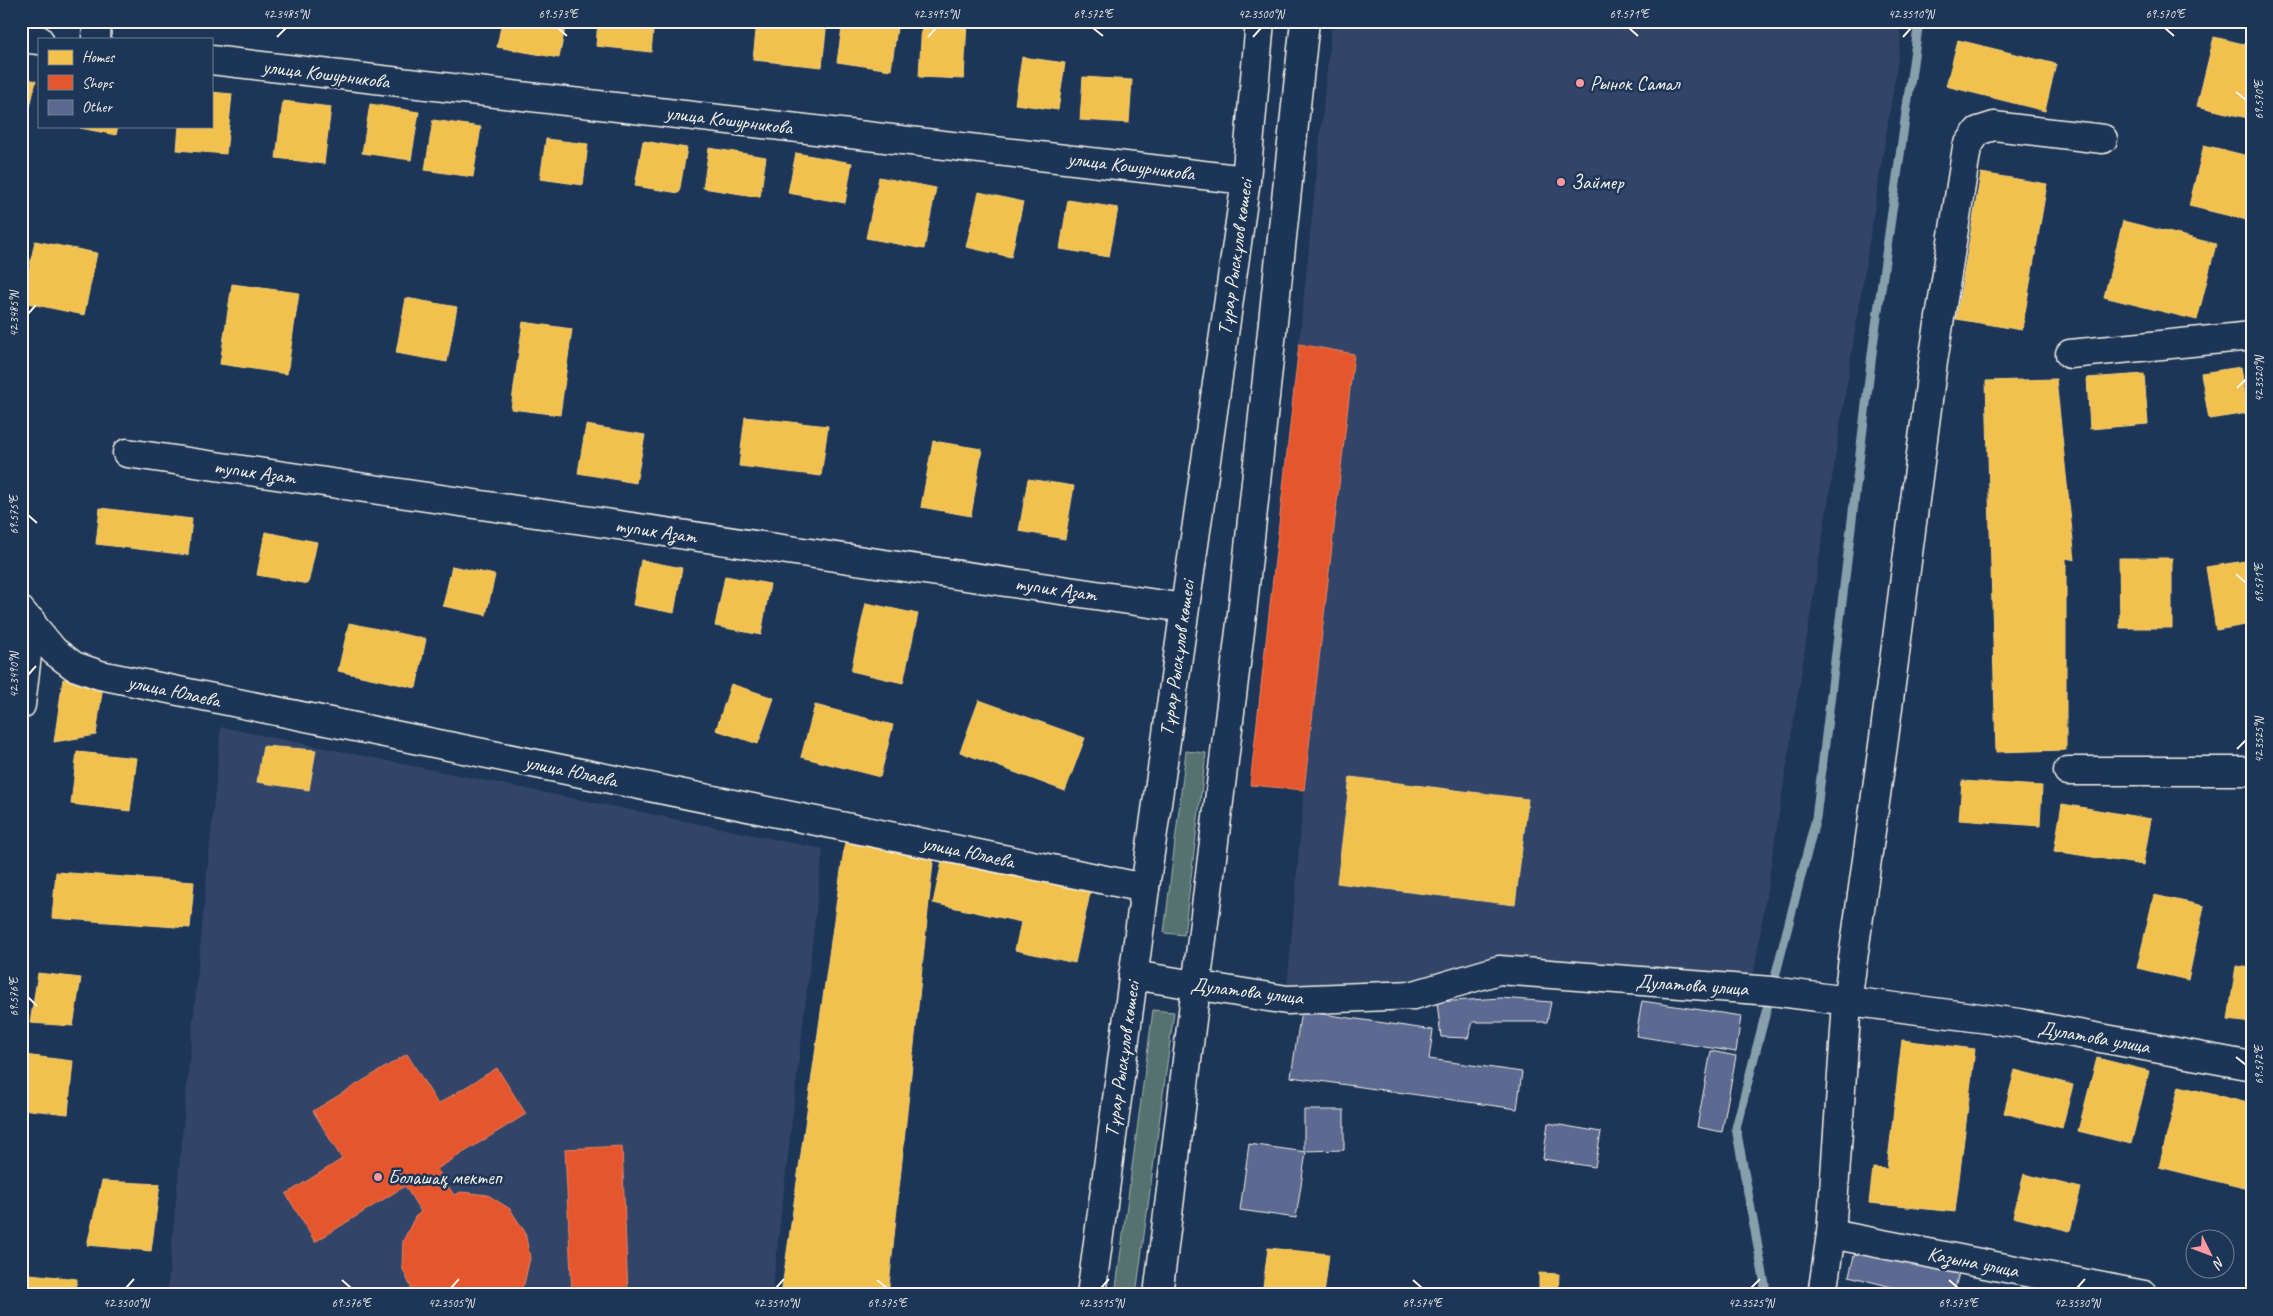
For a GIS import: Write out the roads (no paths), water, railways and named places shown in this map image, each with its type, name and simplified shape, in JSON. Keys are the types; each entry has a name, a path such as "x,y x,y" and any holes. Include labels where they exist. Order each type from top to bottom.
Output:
{"street":[{"path":"96,38 98,21"},
{"name":"Тұрар Рыскұлов көшесі","path":"1091,1295 1144,888 1246,180 1260,21"},
{"path":"1158,1295 1241,622 1305,21"},
{"path":"21,38 38,40"},
{"name":"улица Кошурникова","path":"212,60 1246,180"},
{"path":"1822,1295 1831,1234 1847,1002 1884,738 1933,362 1967,147 1978,131 1994,126 2104,139"},
{"path":"2070,354 2252,336"},
{"name":"тупик Азат","path":"127,453 1184,608"},
{"path":"21,705 26,616"},
{"name":"улица Юлаева","path":"26,616 54,651 74,666 100,675 1144,888"},
{"path":"2068,771 2252,771"},
{"name":"Дулатова улица","path":"1133,975 1286,1000 1414,995 1499,970 1771,991 2019,1023 2252,1066"},
{"name":"Казына улица","path":"1831,1234 2144,1295"}],"waterway":[{"path":"1760,1295 1765,1285 1736,1128 1816,818 1873,346 1919,21"}],"place":[{"name":"Рынок Самал","path":"1580,83"},
{"name":"Займер","path":"1561,182"},
{"name":"Болашақ мектеп","path":"378,1177"}]}
